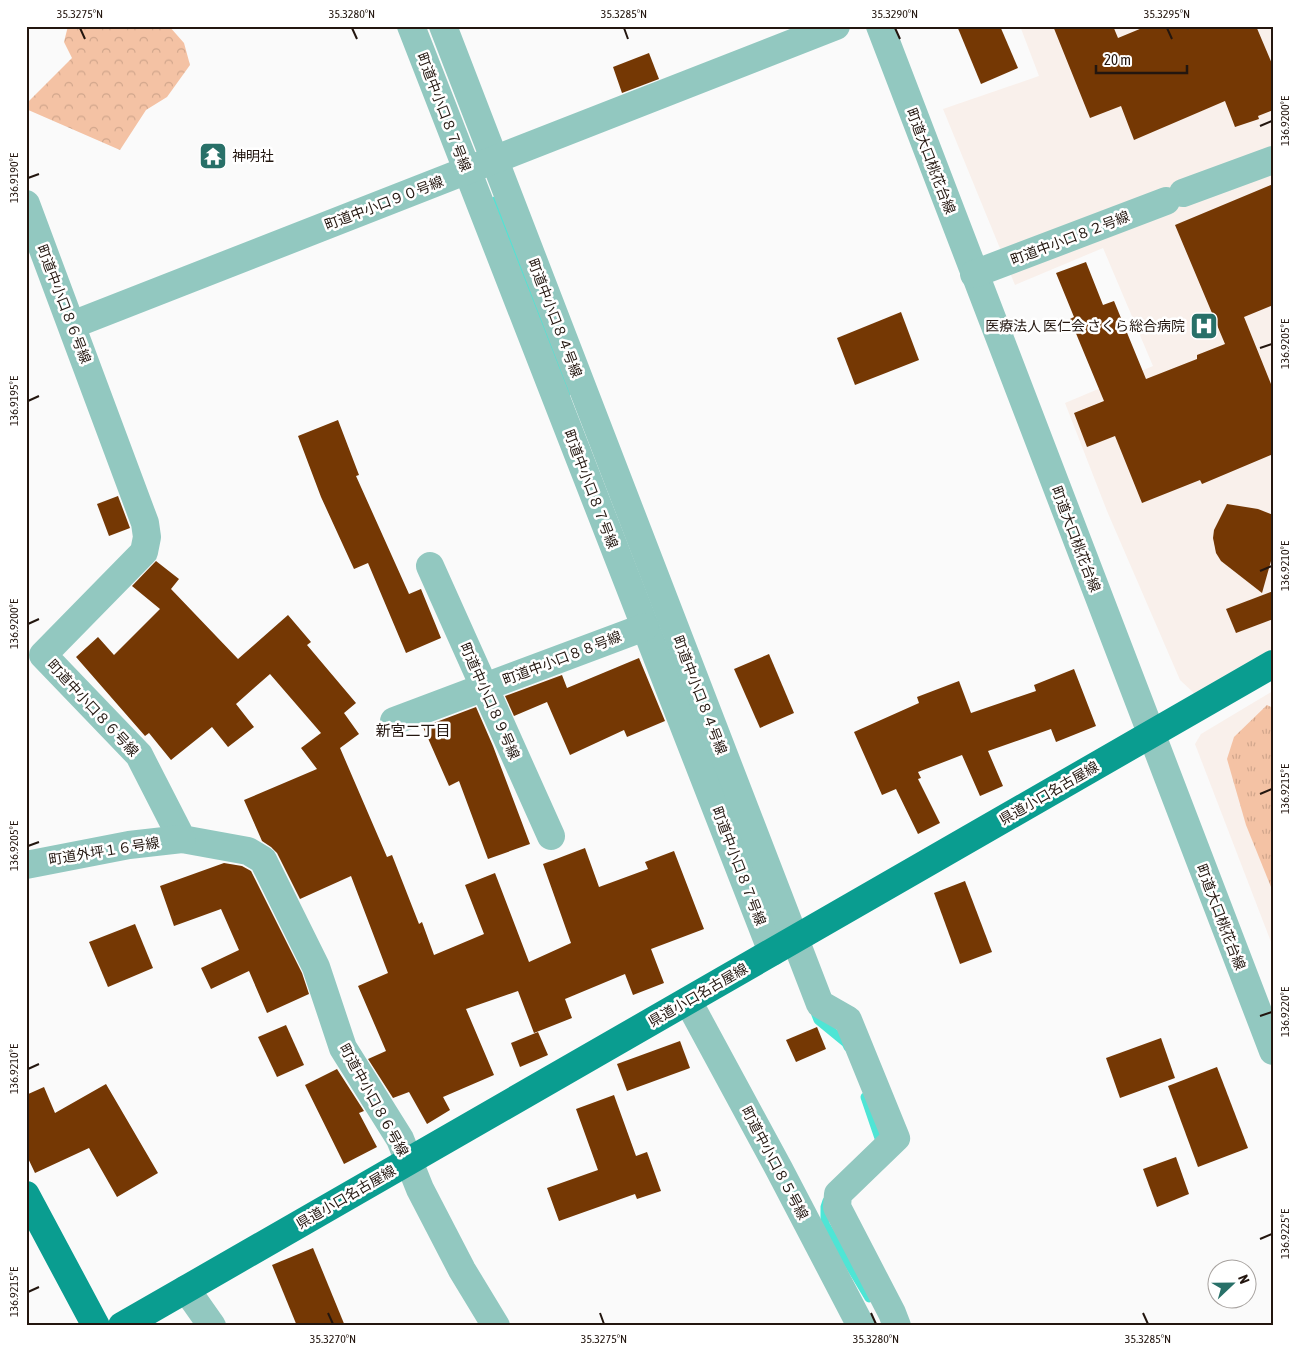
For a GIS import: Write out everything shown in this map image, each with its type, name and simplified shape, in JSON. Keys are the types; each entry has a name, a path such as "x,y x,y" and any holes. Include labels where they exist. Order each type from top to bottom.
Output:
{"main road":[{"name":"県道小口名古屋線","path":"122,1326 1273,664"},
{"path":"26,1196 96,1326"}],"street":[{"name":"町道中小口８７号線","path":"411,26 645,627 783,946"},
{"name":"町道中小口８４号線","path":"443,26 783,946 820,1004 848,1020 896,1138 838,1194 836,1206 897,1326"},
{"name":"町道中小口９０号線","path":"72,325 836,26"},
{"name":"町道大口桃花台線","path":"880,26 1273,1051"},
{"name":"町道中小口８２号線","path":"974,274 1273,160"},
{"name":"町道中小口８６号線","path":"26,204 145,523 147,537 144,552 35,656 139,755 182,839 248,851 263,860 316,967 343,1048 400,1139 420,1189 462,1270 496,1326"},
{"name":"町道中小口８９号線","path":"430,566 483,688 551,836"},
{"name":"町道中小口８８号線","path":"394,721 645,627"},
{"name":"町道外坪１６号線","path":"26,865 129,845 182,839"},
{"name":"町道中小口８５号線","path":"688,1001 861,1326"},
{"path":"186,1289 212,1326"}],"shaded area":[{"name":"医療法人 医仁会 さくら総合病院","path":"1020,26 1273,26 1273,649 1196,695 1180,680 1107,511 1065,403 1153,366 1103,248 1015,285 943,109 1039,76"},
{"path":"1273,691 1273,947 1195,744 1201,734"}],"green space":[{"path":"68,26 169,26 184,43 190,65 167,97 146,110 120,150 26,109 26,104 72,58 64,42"},
{"path":"1267,705 1273,708 1273,892 1246,825 1227,759 1234,737"}],"building":[{"path":"957,26 1000,26 1018,68 981,84"},
{"path":"1053,26 1113,26 1118,38 1147,26 1256,26 1273,66 1273,110 1258,116 1259,119 1235,127 1225,101 1134,140 1121,106 1090,118"},
{"path":"649,53 659,79 622,93 613,67"},
{"path":"1273,184 1273,305 1244,317 1273,389 1273,454 1202,484 1200,480 1142,503 1115,436 1087,447 1074,413 1104,401 1070,319 1074,317 1056,273 1086,262 1103,305 1114,301 1146,379 1197,359 1197,355 1225,344 1175,225"},
{"path":"901,312 919,360 855,385 837,338"},
{"path":"338,420 359,475 356,476 409,594 421,589 441,638 406,653 368,563 354,569 321,497 298,436"},
{"path":"118,496 130,528 109,536 97,504"},
{"path":"1227,504 1258,509 1273,515 1273,554 1262,593 1221,561 1216,553 1213,538 1214,530"},
{"path":"156,561 179,579 171,589 238,659 288,615 311,642 307,645 356,703 344,713 359,734 340,748 387,857 392,855 419,924 422,922 434,955 484,934 465,885 495,873 529,962 571,943 543,864 585,848 599,887 648,869 645,862 674,851 704,929 651,949 664,983 633,995 625,974 565,999 572,1018 534,1033 518,991 466,1009 494,1075 443,1097 450,1110 427,1124 409,1092 393,1098 368,1059 386,1051 358,986 388,973 351,876 300,899 277,853 262,841 244,800 317,769 301,748 321,733 270,674 236,704 254,727 228,747 212,727 171,760 149,733 145,736 76,657 98,637 114,655 160,609 132,586"},
{"path":"1273,591 1273,619 1236,633 1226,609"},
{"path":"769,654 794,713 760,728 734,669"},
{"path":"639,658 665,721 627,737 624,730 570,755 547,702 514,716 505,696 562,675 567,688"},
{"path":"1074,669 1096,726 1056,742 1051,729 988,751 1003,786 980,796 962,755 918,772 921,778 918,779 940,823 918,834 896,789 882,795 854,732 919,703 917,697 959,681 971,713 1036,691 1034,685"},
{"path":"476,707 493,746 530,844 488,859 459,781 449,786 423,727"},
{"path":"224,863 242,866 251,871 302,973 309,994 267,1013 249,971 211,989 201,968 239,950 221,909 174,926 160,886"},
{"path":"965,881 992,952 960,964 934,893"},
{"path":"135,924 153,968 108,987 89,942"},
{"path":"286,1025 304,1065 277,1077 258,1037"},
{"path":"817,1027 826,1049 796,1062 786,1040"},
{"path":"538,1032 548,1055 520,1067 511,1043"},
{"path":"1161,1038 1175,1078 1120,1098 1106,1058"},
{"path":"680,1041 690,1068 627,1091 617,1064"},
{"path":"1217,1067 1248,1148 1198,1167 1168,1086"},
{"path":"337,1069 364,1111 359,1113 377,1147 344,1164 305,1085"},
{"path":"106,1084 158,1173 117,1197 89,1148 35,1173 26,1154 26,1095 44,1087 55,1113"},
{"path":"614,1095 636,1156 647,1152 661,1191 637,1199 635,1194 559,1221 547,1188 598,1170 576,1109"},
{"path":"1176,1157 1189,1194 1157,1207 1143,1169"},
{"path":"313,1248 345,1326 297,1326 272,1265"}],"waterway":[{"path":"495,201 568,391"},
{"path":"813,1007 818,1020 846,1043 848,1047"},
{"path":"865,1097 880,1145"},
{"path":"827,1201 825,1224 869,1298"}],"place":[{"name":"神明社","path":"213,156"},
{"name":"医療法人 医仁会 さくら総合病院","path":"1204,326"}],"district":[{"name":"新宮二丁目","path":"413,731"}]}
